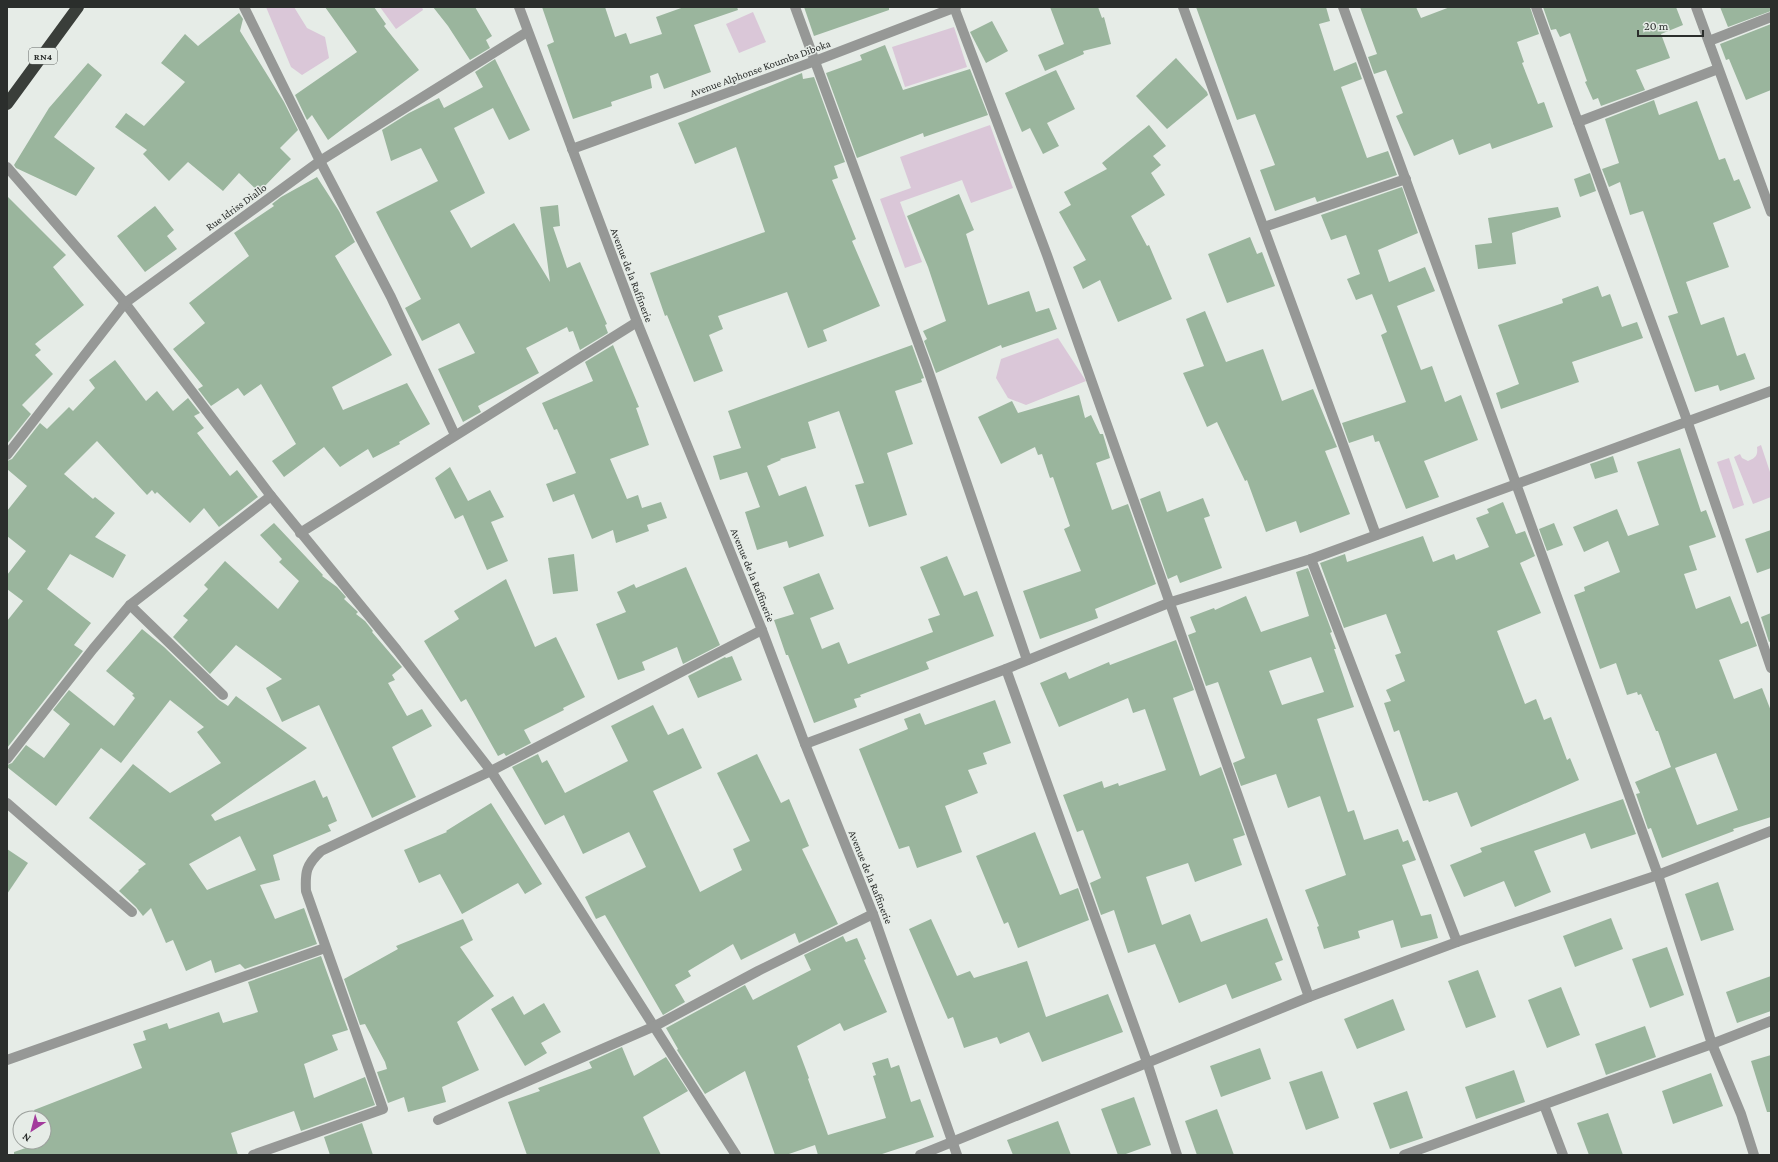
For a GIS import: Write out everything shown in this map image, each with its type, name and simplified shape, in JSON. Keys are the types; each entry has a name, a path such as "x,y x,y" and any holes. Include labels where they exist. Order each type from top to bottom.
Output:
{"highway":[{"name":"RN4","path":"7,104 78,7"}],"street":[{"path":"244,7 320,161 391,297 455,435"},
{"name":"Avenue de la Raffinerie","path":"519,7 527,32 637,322 762,630 805,744 873,914 957,1155"},
{"path":"795,7 927,367 1027,660"},
{"path":"955,7 1047,255 1171,602 1309,997"},
{"name":"Avenue Alphonse Koumba Diboka","path":"572,149 815,61 955,7"},
{"path":"1184,7 1376,535"},
{"path":"1343,7 1658,875 1712,1044 1741,1114 1754,1155"},
{"path":"1536,7 1688,423 1771,668"},
{"path":"1696,7 1771,212"},
{"path":"1709,41 1771,16"},
{"name":"Rue Idriss Diallo","path":"7,455 125,303 320,161 527,32"},
{"path":"1578,122 1718,69"},
{"path":"7,167 125,303 270,496 397,650 491,771 736,1155"},
{"path":"1264,227 1406,179"},
{"path":"300,532 637,322"},
{"path":"805,744 1006,669 1171,602 1311,558 1771,392"},
{"path":"7,759 93,649 130,605 270,496"},
{"path":"1311,558 1457,942"},
{"path":"130,605 223,695"},
{"path":"253,1155 383,1109 306,891 306,874 311,861 321,851 491,771 762,630"},
{"path":"1006,669 1147,1062 1177,1155"},
{"path":"7,803 132,912"},
{"path":"920,1155 953,1143 1147,1062 1309,997 1457,942 1658,875 1771,831"},
{"path":"438,1120 655,1026 758,971 873,914"},
{"path":"7,1060 325,948"},
{"path":"1404,1155 1712,1044 1771,1021"},
{"path":"1544,1105 1563,1155"}],"shaded area":[{"path":"266,7 294,7 307,28 325,37 329,58 302,75 291,67"},
{"path":"380,7 422,7 423,10 396,29"},
{"path":"753,12 766,42 739,53 726,24"},
{"path":"954,27 967,67 905,87 892,47"},
{"path":"990,125 1013,188 971,203 962,180 900,202 922,262 905,268 880,199 911,188 900,157"},
{"path":"1058,338 1086,381 1026,405 1008,398 996,378 1001,359"},
{"path":"1761,445 1771,475 1771,497 1753,504 1734,457 1740,454 1742,458 1748,461 1751,460 1756,456 1757,447"},
{"path":"1729,458 1744,505 1733,509 1717,462"}],"building":[{"path":"325,7 374,7 386,24 384,26 419,70 328,140 312,115 307,120 295,95 357,52"},
{"path":"433,7 475,7 492,36 486,40 490,48 470,60 448,26"},
{"path":"542,7 605,7 615,37 626,33 630,44 662,34 656,17 684,7 737,7 738,10 694,25 711,72 664,89 658,73 650,76 652,88 611,102 612,106 573,119 547,45 554,42"},
{"path":"804,7 889,7 889,10 814,36"},
{"path":"1050,7 1098,7 1102,18 1104,17 1111,44 1083,51 1084,54 1045,71 1038,55 1064,44"},
{"path":"1196,7 1326,7 1330,21 1319,24 1334,71 1356,62 1362,79 1341,87 1367,158 1388,151 1397,175 1317,202 1315,197 1275,211 1260,170 1275,165 1255,114 1237,120"},
{"path":"1360,7 1416,7 1421,18 1450,7 1530,7 1539,34 1517,42 1524,62 1522,63 1538,104 1544,102 1553,127 1492,149 1490,143 1459,155 1453,139 1414,156 1396,116 1403,113 1386,70 1374,74 1368,57 1377,54"},
{"path":"1543,7 1676,7 1683,25 1661,34 1670,58 1636,70 1645,90 1601,106 1598,98 1593,100 1585,82 1587,81 1570,33 1560,37 1556,29 1551,30"},
{"path":"1720,7 1771,7 1771,11 1728,27"},
{"path":"239,13 243,19 240,31 284,102 298,130 280,148 291,159 259,192 239,173 223,191 188,162 169,181 143,154 147,150 115,127 126,113 144,126 185,82 161,63 185,34 198,46"},
{"path":"992,21 1008,51 986,63 970,32"},
{"path":"1771,24 1771,90 1746,100 1729,59 1726,60 1720,44"},
{"path":"885,45 903,90 970,69 988,115 924,137 923,133 857,158 826,73 862,60 860,55"},
{"path":"1176,58 1207,92 1208,95 1167,129 1136,96"},
{"path":"495,59 530,130 509,140 493,108 454,128 485,193 450,211 471,248 514,223 550,282 540,207 558,205 560,226 553,227 567,268 580,262 607,324 605,325 608,333 580,350 573,331 569,332 567,327 526,348 539,373 478,406 481,412 463,422 438,369 475,353 459,323 422,341 405,308 421,299 376,212 438,181 421,148 391,161 382,130 409,113 439,98 444,108 483,87 475,72"},
{"path":"88,63 102,75 54,137 95,168 76,196 16,168 14,165 49,108"},
{"path":"1056,70 1075,109 1047,123 1059,146 1043,154 1030,128 1022,132 1005,93"},
{"path":"802,73 803,79 814,77 845,162 834,166 838,178 832,180 856,239 852,241 880,306 823,330 827,341 808,348 787,292 718,316 723,329 709,335 723,371 694,382 667,315 665,316 650,273 765,232 736,147 695,164 678,123"},
{"path":"1654,100 1659,115 1697,101 1719,160 1725,158 1734,181 1739,179 1751,208 1713,223 1729,267 1686,282 1701,325 1724,317 1737,356 1745,353 1755,379 1720,391 1718,385 1695,392 1668,316 1678,313 1643,211 1630,215 1620,182 1609,187 1602,169 1619,163 1605,119"},
{"path":"1149,125 1166,146 1153,156 1161,165 1151,173 1165,195 1131,216 1147,246 1149,245 1172,299 1118,322 1100,280 1083,289 1073,267 1086,260 1059,212 1071,205 1064,192 1107,169 1102,163"},
{"path":"1590,173 1596,191 1580,197 1574,179"},
{"path":"317,177 339,211 355,242 335,256 392,355 332,387 343,410 407,383 430,424 399,442 400,444 373,458 368,449 340,467 324,447 284,477 272,461 296,444 261,384 244,396 238,388 211,406 198,389 203,386 173,349 205,323 189,303 249,256 234,233 274,206 272,204 281,197"},
{"path":"1402,187 1418,233 1378,250 1389,282 1425,267 1435,291 1397,306 1421,370 1432,366 1445,402 1461,395 1478,440 1424,461 1439,497 1406,509 1379,441 1375,442 1373,435 1349,443 1342,423 1406,402 1381,335 1387,332 1372,294 1356,300 1347,279 1360,274 1346,235 1331,240 1321,215"},
{"path":"959,194 974,230 966,234 988,305 1029,291 1036,312 1049,308 1057,329 1002,348 1001,345 936,373 924,341 927,339 923,331 946,321 928,267 907,216"},
{"path":"7,196 66,255 53,267 84,305 35,344 41,350 35,355 53,374 22,405 31,414 7,444"},
{"path":"155,206 174,230 167,236 177,249 145,272 117,236"},
{"path":"1558,207 1561,217 1512,233 1516,264 1478,269 1475,245 1492,243 1488,218"},
{"path":"1250,237 1257,254 1262,252 1275,286 1227,303 1208,254"},
{"path":"1598,286 1602,297 1610,294 1622,327 1637,322 1643,338 1572,362 1579,382 1501,409 1496,393 1519,384 1498,325 1563,303 1562,299"},
{"path":"1205,311 1226,362 1263,349 1282,401 1313,389 1337,447 1325,451 1350,514 1300,533 1296,521 1266,532 1247,480 1245,481 1217,422 1207,427 1183,373 1204,366 1186,319"},
{"path":"613,345 639,407 636,408 649,445 610,459 627,499 638,495 642,508 661,502 667,518 647,525 649,531 616,543 613,530 592,539 574,494 553,502 546,484 576,473 557,429 554,430 542,403 593,381 585,362"},
{"path":"912,345 924,378 921,379 922,382 895,391 913,444 887,453 907,515 869,527 855,485 864,483 839,411 808,422 816,448 780,459 781,460 767,466 779,496 806,486 824,536 789,548 787,541 757,550 745,512 760,507 747,472 720,480 713,456 741,448 728,411"},
{"path":"115,360 146,401 157,391 173,411 188,398 200,413 194,416 204,428 197,433 230,476 237,470 258,497 219,527 204,508 190,523 157,492 155,494 152,490 147,495 97,441 64,474 93,499 95,497 115,513 95,537 126,555 113,578 70,554 47,589 91,623 74,645 83,651 7,748 7,621 23,601 7,589 7,575 26,551 7,536 7,511 27,486 7,469 7,461 12,459 40,423 47,429 69,407 73,411 95,388 89,380"},
{"path":"1079,395 1085,418 1091,415 1100,434 1103,434 1110,458 1096,463 1112,510 1128,504 1156,584 1095,609 1098,618 1040,639 1023,591 1081,571 1064,529 1070,526 1053,477 1050,478 1042,454 1038,455 1035,447 1001,464 978,417 1012,401 1018,413"},
{"path":"1680,448 1701,512 1706,510 1716,537 1689,546 1697,570 1684,574 1696,609 1730,596 1741,624 1748,621 1757,646 1719,660 1734,699 1762,688 1771,711 1771,817 1733,829 1734,831 1662,858 1651,828 1648,829 1636,794 1640,793 1635,782 1671,767 1658,731 1656,731 1641,694 1638,695 1637,692 1627,695 1616,663 1600,669 1574,595 1585,591 1584,587 1620,572 1608,541 1584,552 1573,527 1617,509 1628,536 1659,525 1637,462","holes":["1716,753 1738,810 1697,825 1675,768"]},
{"path":"1613,456 1618,472 1595,479 1590,464"},
{"path":"450,467 468,501 490,490 504,517 491,522 508,561 487,570 463,515 455,519 435,478"},
{"path":"1160,491 1167,512 1203,498 1210,516 1204,518 1222,568 1180,583 1177,575 1168,579 1140,499"},
{"path":"1503,502 1516,534 1525,531 1535,556 1520,563 1541,613 1497,631 1525,704 1536,699 1544,720 1551,717 1567,760 1570,758 1579,780 1471,827 1457,792 1429,802 1428,800 1423,801 1399,730 1394,732 1384,703 1391,701 1386,690 1405,681 1395,655 1401,653 1386,614 1344,628 1320,563 1345,554 1347,562 1423,536 1433,562 1454,554 1456,560 1489,547 1476,518 1489,513 1487,509"},
{"path":"274,523 323,575 322,576 337,587 346,597 344,599 358,612 356,614 365,621 373,631 372,632 402,667 392,675 395,680 388,683 407,716 422,709 432,726 392,747 416,797 372,818 319,705 282,722 266,688 282,679 236,645 210,674 173,637 188,620 183,616 208,589 204,585 225,561 278,609 299,581 279,562 282,559 260,535"},
{"path":"1554,523 1563,545 1547,551 1539,529"},
{"path":"1771,530 1771,568 1757,573 1745,539"},
{"path":"574,554 578,591 553,594 548,558"},
{"path":"947,556 964,596 977,591 994,636 926,662 929,669 860,695 861,697 854,699 857,707 814,723 788,655 786,655 774,620 794,614 783,587 819,573 834,609 810,618 822,649 839,642 848,664 933,632 928,619 940,615 920,567"},
{"path":"686,567 720,645 683,664 677,647 642,662 645,670 618,680 596,624 626,612 617,592 634,584 636,588"},
{"path":"1308,568 1332,632 1330,633 1336,649 1334,649 1354,707 1317,719 1348,812 1354,810 1364,840 1398,829 1403,842 1408,840 1416,860 1402,865 1421,916 1431,914 1438,938 1401,948 1393,920 1358,931 1360,938 1324,949 1317,927 1319,926 1305,890 1346,875 1320,796 1288,808 1276,774 1241,786 1233,763 1245,758 1218,682 1206,686 1188,635 1196,632 1190,617 1214,608 1215,610 1246,596 1261,632 1309,616 1296,572","holes":["1311,657 1324,692 1282,705 1269,671"]},
{"path":"506,579 535,647 556,637 585,697 563,708 564,710 524,730 531,743 506,756 504,753 498,756 466,699 461,702 424,641 459,619 454,611"},
{"path":"1771,613 1771,641 1769,642 1761,617"},
{"path":"142,629 164,647 219,700 228,706 236,696 307,748 211,815 215,821 315,780 323,798 327,796 337,821 328,825 331,831 273,855 280,880 260,885 275,919 304,908 317,944 245,969 240,964 215,973 211,960 186,971 173,940 166,943 151,908 143,916 119,891 139,871 138,870 146,864 89,818 133,764 170,793 221,763 197,732 204,727 170,700 121,763 101,748 56,806 7,767 7,765 12,763 26,745 44,758 70,724 53,710 69,690 114,726 135,698 132,695 134,694 106,671","holes":["240,836 256,870 207,890 189,864"]},
{"path":"1176,640 1194,690 1173,698 1200,776 1221,767 1245,835 1233,839 1242,865 1195,882 1188,863 1146,877 1162,925 1190,914 1201,942 1267,918 1283,960 1275,963 1282,980 1232,999 1226,984 1179,1003 1155,944 1128,953 1114,910 1101,915 1090,883 1101,878 1083,830 1077,832 1063,795 1102,781 1104,788 1118,783 1119,786 1166,770 1145,709 1133,713 1128,698 1059,727 1040,683 1066,672 1069,679 1109,662 1110,665"},
{"path":"732,656 742,680 698,698 688,676 725,657"},
{"path":"995,700 1011,743 983,753 987,764 968,770 978,793 945,806 962,852 917,868 909,846 899,849 859,749 908,729 904,719 920,713 925,725"},
{"path":"653,705 668,735 683,728 702,768 653,791 700,892 742,870 733,849 750,841 717,773 757,754 781,803 789,799 809,846 802,849 838,924 799,943 795,933 741,960 733,944 688,971 691,976 675,985 685,1002 663,1015 605,915 596,919 585,897 646,867 629,832 583,854 564,815 545,825 512,767 538,754 542,763 547,760 565,793 628,761 611,726"},
{"path":"1623,799 1636,834 1591,849 1585,833 1534,851 1551,892 1515,907 1504,881 1464,897 1450,865 1482,852 1480,848"},
{"path":"491,803 542,884 525,894 518,883 462,914 440,874 419,883 404,850 447,832 446,831"},
{"path":"1035,832 1060,895 1078,888 1089,920 1018,948 1008,922 1004,924 976,856"},
{"path":"7,849 28,863 7,894"},
{"path":"1718,882 1734,930 1701,941 1685,894"},
{"path":"1611,918 1623,949 1575,967 1563,936"},
{"path":"463,919 473,940 460,947 494,996 457,1022 479,1070 442,1087 446,1102 408,1112 404,1097 388,1103 377,1072 387,1069 385,1062 365,1024 360,1025 344,979 398,949 396,946"},
{"path":"931,919 957,976 970,971 974,978 1027,961 1046,1017 1108,994 1123,1032 1042,1062 1029,1032 1000,1044 997,1037 964,1048 953,1017 948,1019 909,929"},
{"path":"843,936 846,942 857,938 866,959 864,960 887,1012 844,1031 840,1023 797,1046 828,1135 886,1118 873,1076 876,1075 872,1063 888,1058 891,1068 899,1065 911,1102 920,1099 934,1137 879,1155 818,1155 815,1145 786,1155 775,1155 745,1071 705,1094 677,1050 678,1049 666,1028 745,985 753,1000 811,970 804,955"},
{"path":"1667,947 1684,995 1650,1008 1632,959"},
{"path":"321,956 348,1030 332,1035 338,1050 304,1064 314,1098 365,1077 375,1105 301,1131 294,1111 231,1133 238,1155 14,1155 14,1152 20,1150 52,1150 52,1110 34,1110 142,1068 133,1044 146,1040 143,1031 167,1023 169,1029 219,1012 223,1023 258,1012 248,982"},
{"path":"1478,970 1496,1017 1466,1028 1448,981"},
{"path":"1771,976 1771,1011 1737,1023 1726,992"},
{"path":"1561,987 1580,1035 1547,1048 1528,1000"},
{"path":"513,996 524,1015 544,1003 561,1032 541,1043 547,1053 525,1066 491,1009"},
{"path":"1393,999 1405,1030 1357,1049 1344,1019"},
{"path":"1645,1026 1656,1057 1606,1075 1595,1044"},
{"path":"622,1047 634,1076 666,1057 688,1091 643,1117 661,1155 527,1155 508,1102 540,1091 538,1088 592,1068 589,1062"},
{"path":"1260,1048 1271,1079 1221,1097 1210,1066"},
{"path":"1771,1055 1771,1112 1767,1112 1751,1061"},
{"path":"1514,1070 1525,1102 1476,1119 1465,1087"},
{"path":"1322,1071 1339,1118 1306,1130 1289,1082"},
{"path":"1711,1073 1723,1106 1673,1124 1662,1091"},
{"path":"1407,1091 1423,1138 1390,1149 1373,1103"},
{"path":"1134,1097 1151,1145 1123,1155 1118,1155 1101,1109"},
{"path":"1217,1109 1234,1155 1197,1155 1185,1121"},
{"path":"1608,1113 1623,1155 1589,1155 1577,1123"},
{"path":"1058,1121 1071,1155 1013,1155 1007,1140"},
{"path":"362,1123 373,1155 330,1155 324,1137"}]}
